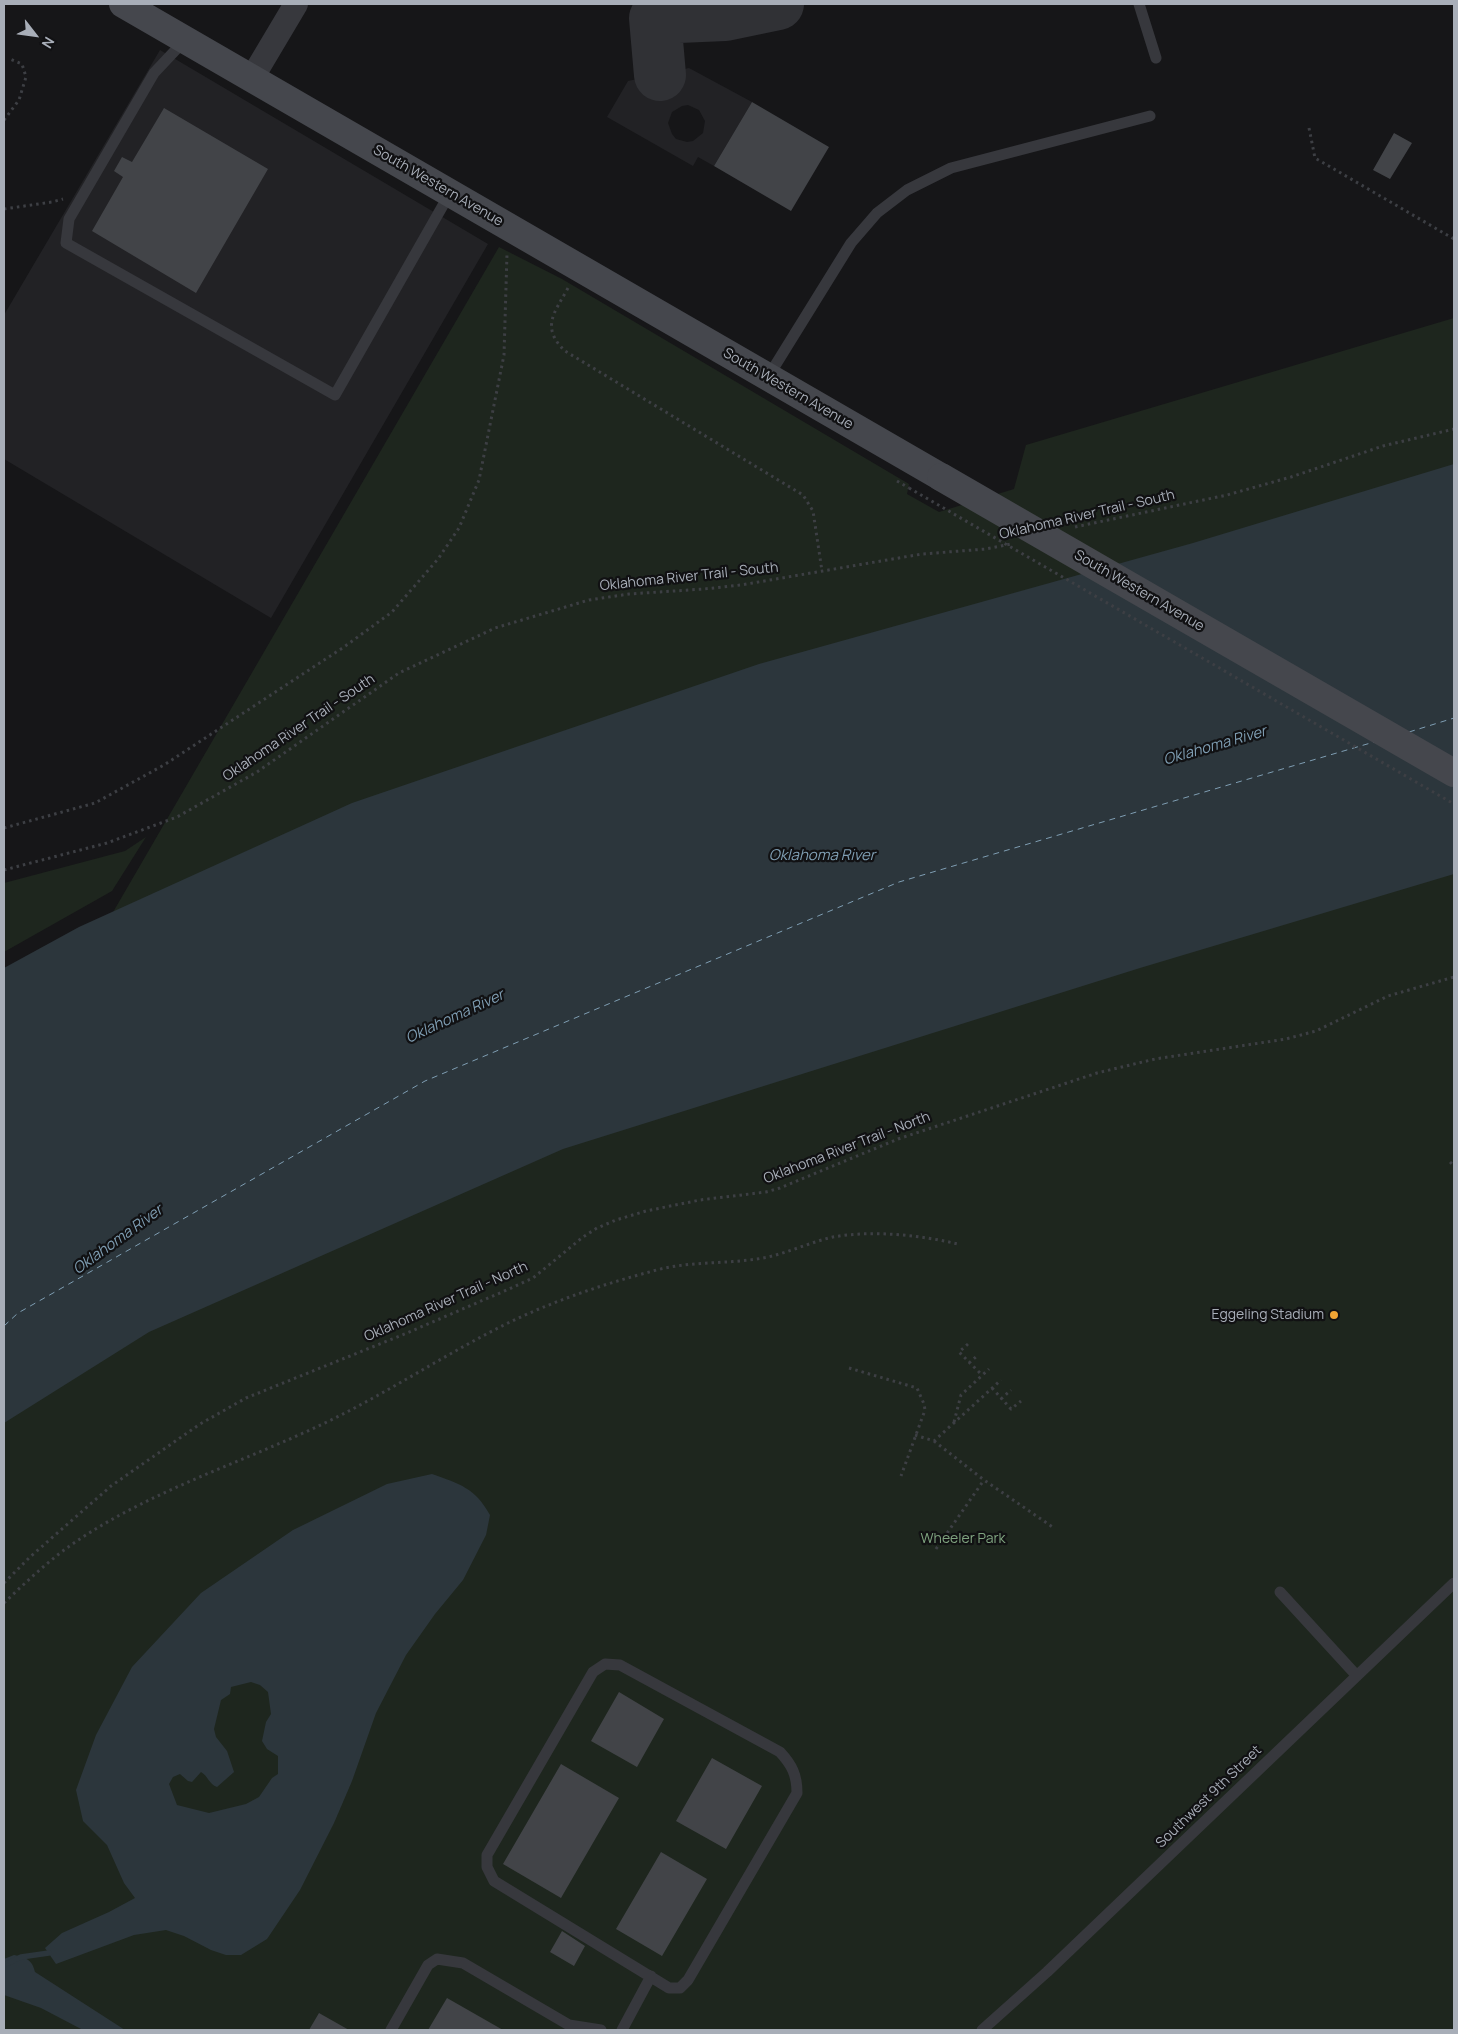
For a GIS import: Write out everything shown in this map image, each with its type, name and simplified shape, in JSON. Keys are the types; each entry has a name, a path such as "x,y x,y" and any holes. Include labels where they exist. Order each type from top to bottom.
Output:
{"main road":[{"name":"South Western Avenue","path":"123,4 1454,773"}],"street":[{"path":"252,78 296,4"}],"lane":[{"path":"1139,4 1156,58"},
{"path":"185,40 154,73 69,219 66,243 336,395 450,193"},
{"path":"768,376 852,243 877,212 907,190 952,168 1150,116"},
{"name":"Southwest 9th Street","path":"982,2030 1047,1972 1454,1583"},
{"path":"1280,1592 1357,1676"},
{"path":"605,1664 620,1665 780,1752 791,1764 797,1778 797,1794 688,1980 680,1988 669,1988 651,1976 494,1881 488,1867 487,1855 501,1830 593,1672 605,1664"},
{"path":"391,2030 428,1965 436,1959 463,1963 569,2025 601,2030"},
{"path":"622,2030 651,1976"}],"path":[{"path":"4,120 19,100 26,77 22,64 10,59"},
{"path":"1309,128 1315,158 1454,239"},
{"path":"4,209 52,202 85,192"},
{"path":"4,828 94,803 164,765 344,647 392,612 438,558 459,528 479,480 504,355 508,227"},
{"path":"576,292 568,288 551,319 552,333 559,345 565,351 802,495 812,511 822,571"},
{"name":"Oklahoma River Trail - South","path":"1074,527 1227,495 1292,477 1382,446 1454,429"},
{"path":"892,478 1454,804"},
{"name":"Oklahoma River Trail - South","path":"4,870 107,844 177,817 217,796 264,767 399,673 495,628 589,600 629,594 741,585 922,554 986,550 1018,542"},
{"name":"Oklahoma River Trail - North","path":"4,1583 30,1557 111,1486 221,1411 278,1384 407,1333 510,1289 540,1273 583,1237 616,1220 669,1206 766,1192 780,1188 898,1139 1097,1073 1155,1058 1286,1039 1316,1031 1388,996 1454,977"},
{"path":"1450,1162 1454,1166"},
{"path":"4,1604 70,1546 153,1499 330,1420 452,1352 547,1306 594,1288 657,1270 689,1264 767,1257 832,1238 864,1234 939,1239 958,1244"},
{"path":"968,1344 959,1352 982,1375"},
{"path":"969,1363 978,1354"},
{"path":"849,1368 917,1388 924,1404 924,1410 901,1476"},
{"path":"954,1423 961,1395 989,1369"},
{"path":"934,1441 1001,1380"},
{"path":"992,1388 1011,1409 1021,1400"},
{"path":"1001,1399 1011,1390"},
{"path":"915,1435 934,1441 984,1480 1054,1528"},
{"path":"936,1549 984,1480"}],"shaded area":[{"path":"160,50 488,244 271,618 4,459 4,315"},
{"path":"689,68 752,102 714,166 698,157 693,166 607,117 628,81","holes":["688,105 699,110 705,121 703,133 693,141 687,142 676,139 668,123 672,112"]}],"green space":[{"name":"Wheeler Park","path":"499,247 562,279 909,484 907,494 939,512 1014,489 1026,445 1454,318 1454,2030 4,2030 4,1100"},
{"path":"146,837 112,891 4,952 4,883 125,851"}],"water":[{"name":"Oklahoma River","path":"1454,464 1454,874 1140,968 563,1149 149,1332 4,1423 4,968 79,927 352,803 759,664 1193,543"},
{"path":"432,1474 459,1484 479,1499 490,1515 486,1535 463,1580 435,1614 406,1655 376,1713 352,1781 334,1823 300,1890 267,1939 241,1955 226,1955 166,1930 134,1935 56,1964 45,1948 62,1933 135,1898 124,1883 107,1845 83,1821 76,1790 96,1735 132,1667 201,1593 293,1530 387,1484","holes":["251,1682 260,1685 268,1692 271,1714 266,1722 262,1741 267,1749 278,1756 278,1774 272,1778 259,1797 246,1804 209,1813 177,1805 169,1784 173,1777 180,1774 192,1782 201,1772 217,1787 234,1772 227,1751 216,1737 214,1729 221,1700 230,1694 231,1687"]},
{"path":"14,1955 28,1960 35,1972 125,2030 83,2030 41,2008 4,1995 4,1959"}],"building":[{"path":"752,102 829,147 791,211 714,166"},
{"path":"164,108 268,169 196,293 92,231 123,177 114,171 122,157 132,162"},
{"path":"1394,133 1412,143 1390,179 1373,170"},
{"path":"619,1692 664,1719 637,1767 591,1741"},
{"path":"712,1758 762,1786 726,1849 676,1821"},
{"path":"561,1764 619,1798 561,1898 503,1864"},
{"path":"661,1852 707,1879 662,1956 616,1929"},
{"path":"562,1931 585,1946 574,1966 550,1952"},
{"path":"447,1998 503,2030 428,2030"},
{"path":"319,2013 349,2030 309,2030"}],"waterway":[{"path":"4,1965 21,1957 49,1953"}],"ferry route":[{"path":"1409,732 1454,718"},
{"path":"4,1326 18,1313 425,1081 899,882 1374,742"}],"taxiway":[{"path":"660,75 655,18 725,15 778,4"}],"place":[{"name":"Eggeling Stadium","path":"1334,1315"}]}
